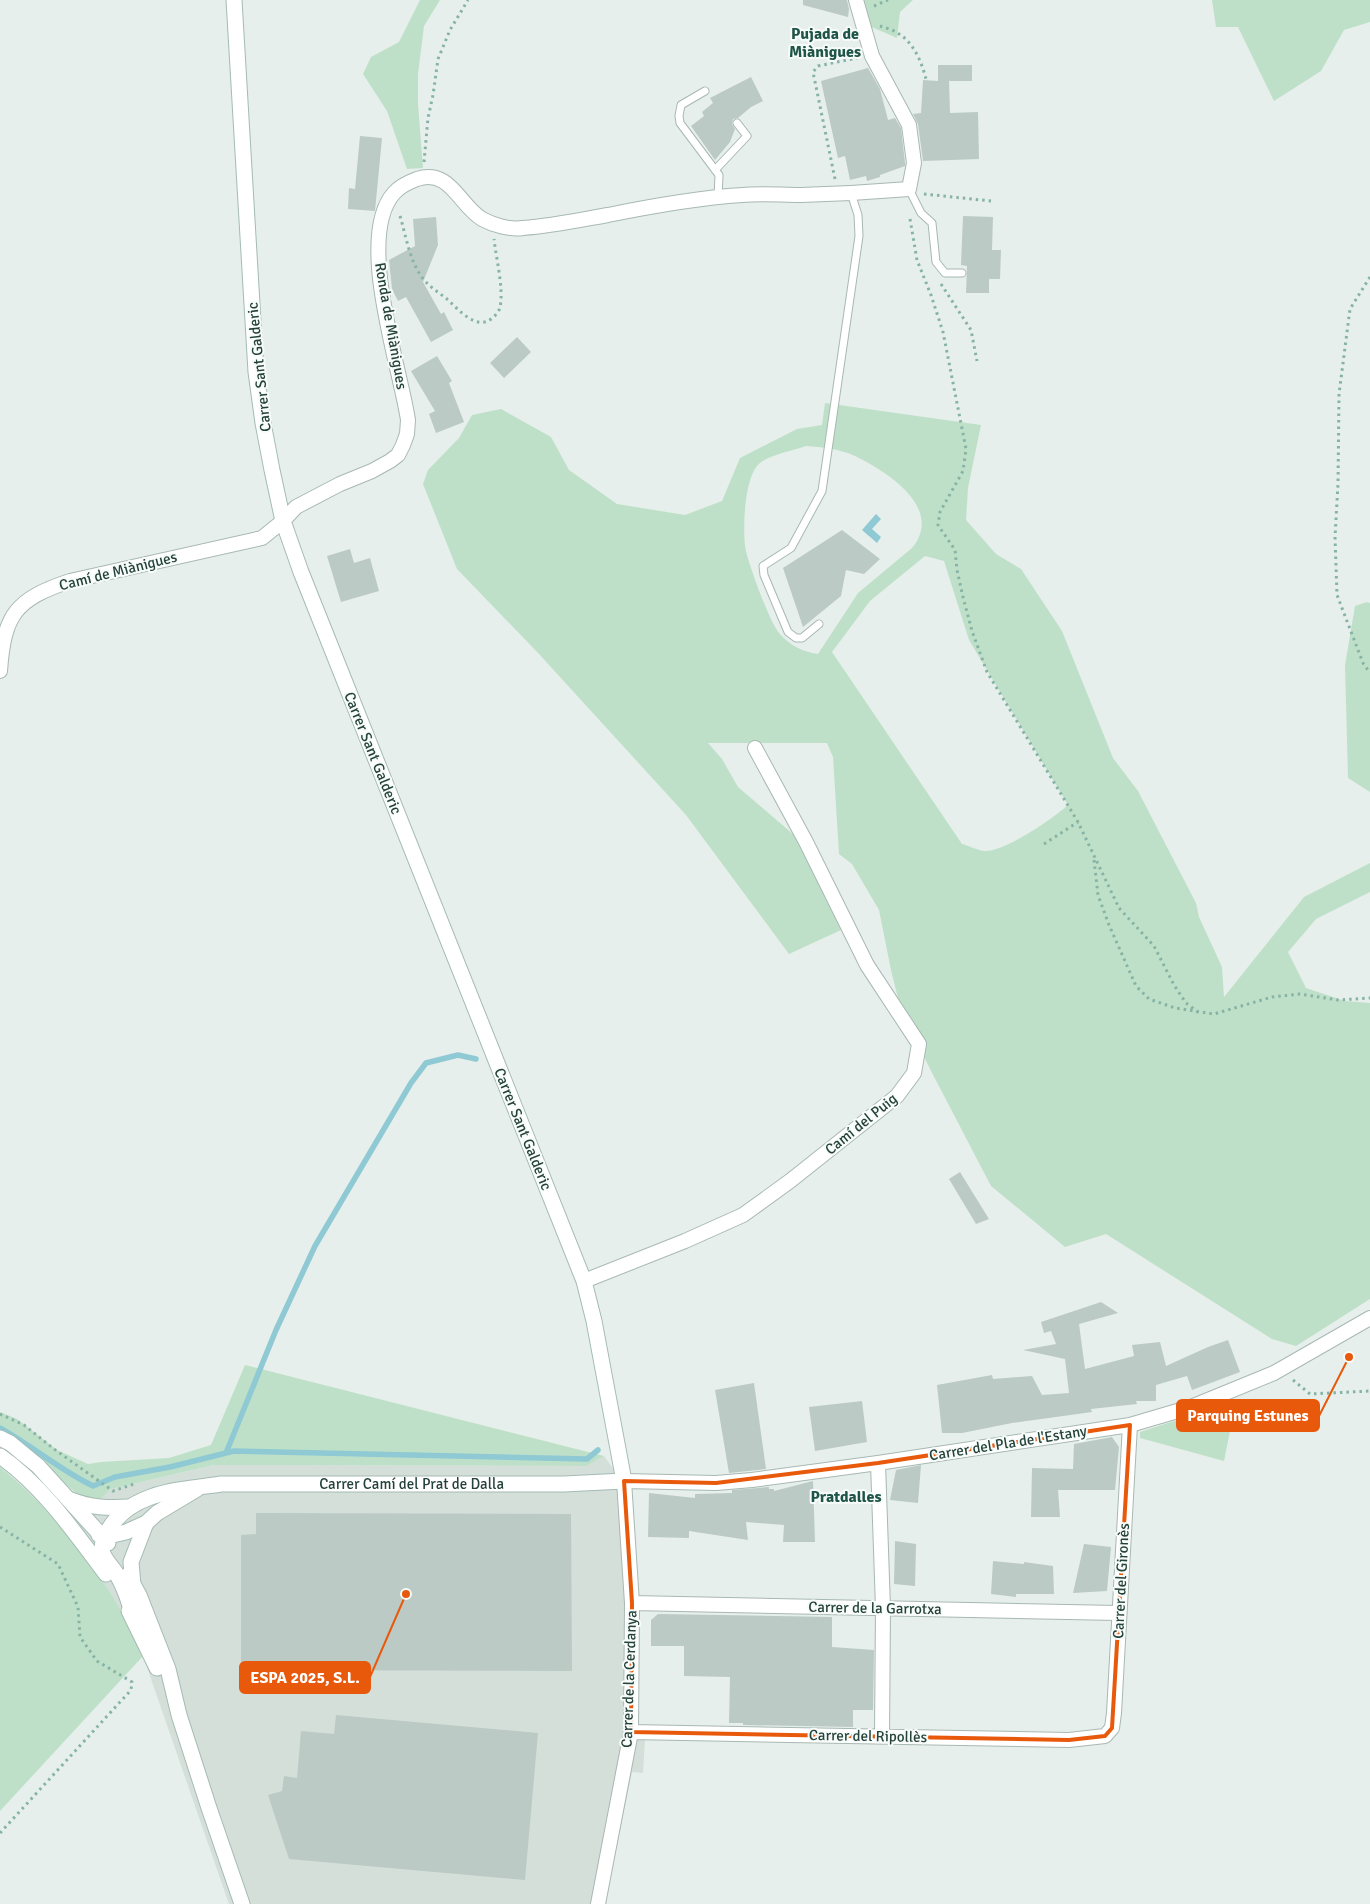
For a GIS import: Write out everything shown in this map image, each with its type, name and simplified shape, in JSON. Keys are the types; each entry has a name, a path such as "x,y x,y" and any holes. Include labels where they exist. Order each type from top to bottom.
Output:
{"street":[{"name":"Carrer Sant Galderic","path":"234,0 256,372 263,423 283,521 332,651 584,1281 594,1321 624,1481"},
{"path":"394,193 408,182 433,176 451,186 481,218 492,223 520,229 676,202 769,194 845,194 909,189 914,163 909,125 872,56 856,0"},
{"name":"Ronda de Miànigues","path":"283,521 296,507 390,461 398,455 407,434 408,420 405,401 386,312 378,257 378,240 382,219 394,193"},
{"name":"Camí de Miànigues","path":"0,671 2,646 9,621 32,596 48,588 70,581 262,538 283,521"},
{"name":"Camí del Puig","path":"584,1281 685,1241 743,1215 790,1181 896,1096 914,1073 919,1044 867,965 806,842 755,748"},
{"name":"Carrer del Pla de l'Estany","path":"624,1481 716,1483 743,1481 878,1463 1130,1425 1190,1407 1281,1369 1370,1318"},
{"name":"Carrer del Gironès","path":"1105,1736 1112,1728 1114,1713 1118,1613 1130,1425"},
{"path":"0,1438 10,1443 38,1466 104,1537 120,1560 139,1595 168,1669 179,1715 208,1808 242,1904"},
{"path":"0,1456 53,1494 84,1530 104,1537 126,1532 146,1523 157,1513 200,1487"},
{"path":"878,1463 883,1608 882,1736"},
{"path":"27,1477 85,1546 112,1584 134,1619 179,1715"},
{"name":"Carrer Camí del Prat de Dalla","path":"130,1507 174,1490 221,1484 564,1484 624,1481"},
{"name":"Carrer de la Cerdanya","path":"598,1904 631,1732 632,1603 624,1481"},
{"path":"70,1499 85,1506 101,1508 130,1507"},
{"path":"130,1507 110,1525 104,1537 102,1553 116,1573 127,1595 134,1619"},
{"path":"133,1585 131,1562 146,1523"},
{"name":"Carrer de la Garrotxa","path":"632,1603 1118,1613"},
{"name":"Carrer del Ripollès","path":"631,1732 1069,1740 1105,1736"}],"lane":[{"path":"705,91 682,105 679,116 680,123 719,175 718,198"},
{"path":"715,170 747,136 737,123"},
{"path":"909,189 921,213 932,223 936,262 945,272 962,273"},
{"path":"819,624 802,638 796,638 788,632 764,575 763,566 791,548 822,491 859,236 858,215 845,194"}],"path":[{"path":"422,178 428,118 438,59 450,30 468,0"},
{"path":"861,19 899,34 909,43 922,64 926,79"},
{"path":"845,194 813,72 818,66 872,56"},
{"path":"909,189 918,194 991,201"},
{"path":"909,189 910,220 917,260 932,296 943,332 966,450 963,471 940,512 938,525 955,550 957,570 972,631 988,672 1078,822 1093,857 1119,908 1154,946 1174,986 1186,1003 1199,1013"},
{"path":"394,193 406,243 421,275 429,286 465,315 476,322 483,323 496,315 500,307 492,223"},
{"path":"1370,277 1350,309 1339,394 1338,484 1335,537 1337,595 1363,664 1370,673"},
{"path":"941,283 971,330 977,361"},
{"path":"1044,844 1078,822"},
{"path":"1093,857 1098,895 1136,986 1149,999 1174,1008 1214,1014 1272,997 1300,994 1338,1000 1370,998"},
{"path":"1281,1369 1310,1394 1370,1391"},
{"path":"0,1414 24,1425 54,1450 108,1487"},
{"path":"0,1527 58,1564 78,1606 80,1637 97,1661 132,1682 131,1690 0,1833"}],"highlighted area":[{"path":"1130,1425 1112,1728 1105,1736 1069,1740 631,1732 632,1603 624,1481 716,1483 878,1463"}],"shaded area":[{"path":"604,1456 631,1493 637,1718 645,1739 643,1773 632,1772 605,1904 229,1904 143,1656 107,1589 65,1532 111,1489 214,1465 587,1466"}],"green space":[{"path":"420,0 440,0 424,26 418,74 418,104 423,168 407,169 387,111 363,74 371,57 399,42"},
{"path":"861,0 913,0 900,12 897,38 867,25"},
{"path":"1212,0 1370,0 1370,22 1344,30 1321,71 1274,101 1238,27 1216,27"},
{"path":"825,403 981,425 968,488 966,520 996,554 1021,569 1062,631 1113,758 1138,791 1196,903 1199,917 1222,967 1224,997 1304,897 1370,863 1370,892 1316,919 1288,952 1306,988 1345,1001 1370,1003 1370,1299 1296,1346 1272,1339 1106,1234 1065,1247 991,1186 901,1010 879,910 852,864 839,854 833,757 827,743 708,743 722,759 738,787 794,835 841,930 789,954 686,815 539,654 457,569 423,484 428,470 459,438 472,415 501,409 551,437 569,470 617,504 685,515 722,501 740,458 797,429 822,425","holes":["806,446 843,452 882,471 908,493 917,505 921,519 920,533 912,548 858,593 818,654 807,652 792,644 775,627 755,580 746,551 744,531 747,491 755,469 760,463 770,457","925,556 944,561 969,640 1068,805 1028,834 992,850 984,851 962,844 832,652 870,601"]},
{"path":"1367,602 1370,603 1370,792 1348,778 1345,665 1355,606"},
{"path":"245,1365 604,1456 587,1466 214,1465 111,1489 92,1507 48,1469 0,1437 0,1412 17,1419 57,1450 88,1464 169,1458 211,1445"},
{"path":"1236,1401 1224,1461 1140,1438 1140,1432"},
{"path":"0,1467 44,1508 84,1555 117,1604 143,1656 0,1811"}],"water":[{"path":"876,514 881,519 872,529 881,537 877,543 862,530"}],"building":[{"path":"803,0 847,0 848,17 803,5"},
{"path":"938,65 972,65 972,81 949,81 950,113 978,112 979,159 923,161 918,124 913,114 921,113 923,80 938,81"},
{"path":"868,68 880,89 888,120 895,118 901,128 905,166 867,181 866,176 850,180 845,156 838,158 821,81"},
{"path":"751,77 763,101 751,107 738,118 733,119 732,124 735,129 730,142 715,160 691,126 704,116 702,112 713,103 710,98"},
{"path":"360,136 382,138 375,211 348,209 349,188 355,189"},
{"path":"963,216 993,217 992,250 1001,250 1000,279 989,279 989,293 966,293 967,266 961,265"},
{"path":"436,217 438,245 423,282 441,314 444,312 453,330 431,342 406,297 398,301 392,289 389,260 415,246 413,219"},
{"path":"517,337 531,352 504,378 490,363"},
{"path":"437,356 452,381 449,383 464,422 436,433 429,414 435,411 411,371"},
{"path":"842,530 880,559 864,574 846,570 841,596 803,627 783,568"},
{"path":"350,549 354,563 370,558 379,591 341,602 327,556"},
{"path":"960,1172 989,1219 976,1224 949,1179"},
{"path":"1101,1302 1118,1313 1079,1324 1085,1369 1134,1356 1132,1345 1160,1342 1166,1366 1228,1340 1240,1372 1192,1390 1187,1376 1156,1385 1156,1401 1136,1401 1137,1404 1091,1409 1092,1412 1012,1423 962,1433 942,1433 937,1385 992,1375 993,1379 1032,1376 1042,1395 1069,1393 1065,1359 1023,1350 1056,1344 1051,1331 1044,1333 1041,1322"},
{"path":"754,1383 766,1469 729,1473 715,1390"},
{"path":"862,1401 867,1442 815,1451 809,1407"},
{"path":"1112,1437 1119,1447 1115,1490 1058,1490 1060,1517 1031,1517 1032,1468 1073,1469 1074,1444"},
{"path":"921,1465 918,1503 890,1500 896,1470"},
{"path":"813,1481 815,1542 783,1542 784,1525 746,1522 748,1540 689,1531 689,1538 648,1537 649,1493 695,1498 695,1494 732,1493 732,1490 769,1487 769,1489 774,1489 774,1491"},
{"path":"256,1513 571,1514 572,1671 241,1670 241,1535 256,1534"},
{"path":"895,1541 916,1544 915,1586 894,1584"},
{"path":"1084,1544 1111,1547 1107,1591 1073,1593"},
{"path":"993,1561 1024,1564 1024,1562 1053,1566 1054,1594 1016,1594 1016,1597 991,1594"},
{"path":"658,1614 832,1617 832,1647 874,1650 873,1710 853,1710 853,1727 743,1725 743,1723 729,1723 730,1677 684,1676 684,1646 651,1646 651,1620"},
{"path":"336,1715 538,1733 525,1880 289,1859 268,1795 282,1791 284,1776 297,1778 301,1731 334,1734"}],"waterway":[{"path":"226,1453 276,1330 315,1246 411,1083 426,1063 458,1055 476,1059"},
{"path":"0,1428 69,1473 93,1486 115,1477 170,1467 234,1451 587,1459 598,1450"}],"place":[{"name":"Parquing Estunes","path":"1349,1357"},
{"name":"ESPA 2025, S.L.","path":"406,1594"}],"district":[{"name":"Pujada de Miànigues","path":"825,42"},
{"name":"Pratdalles","path":"846,1496"}]}
